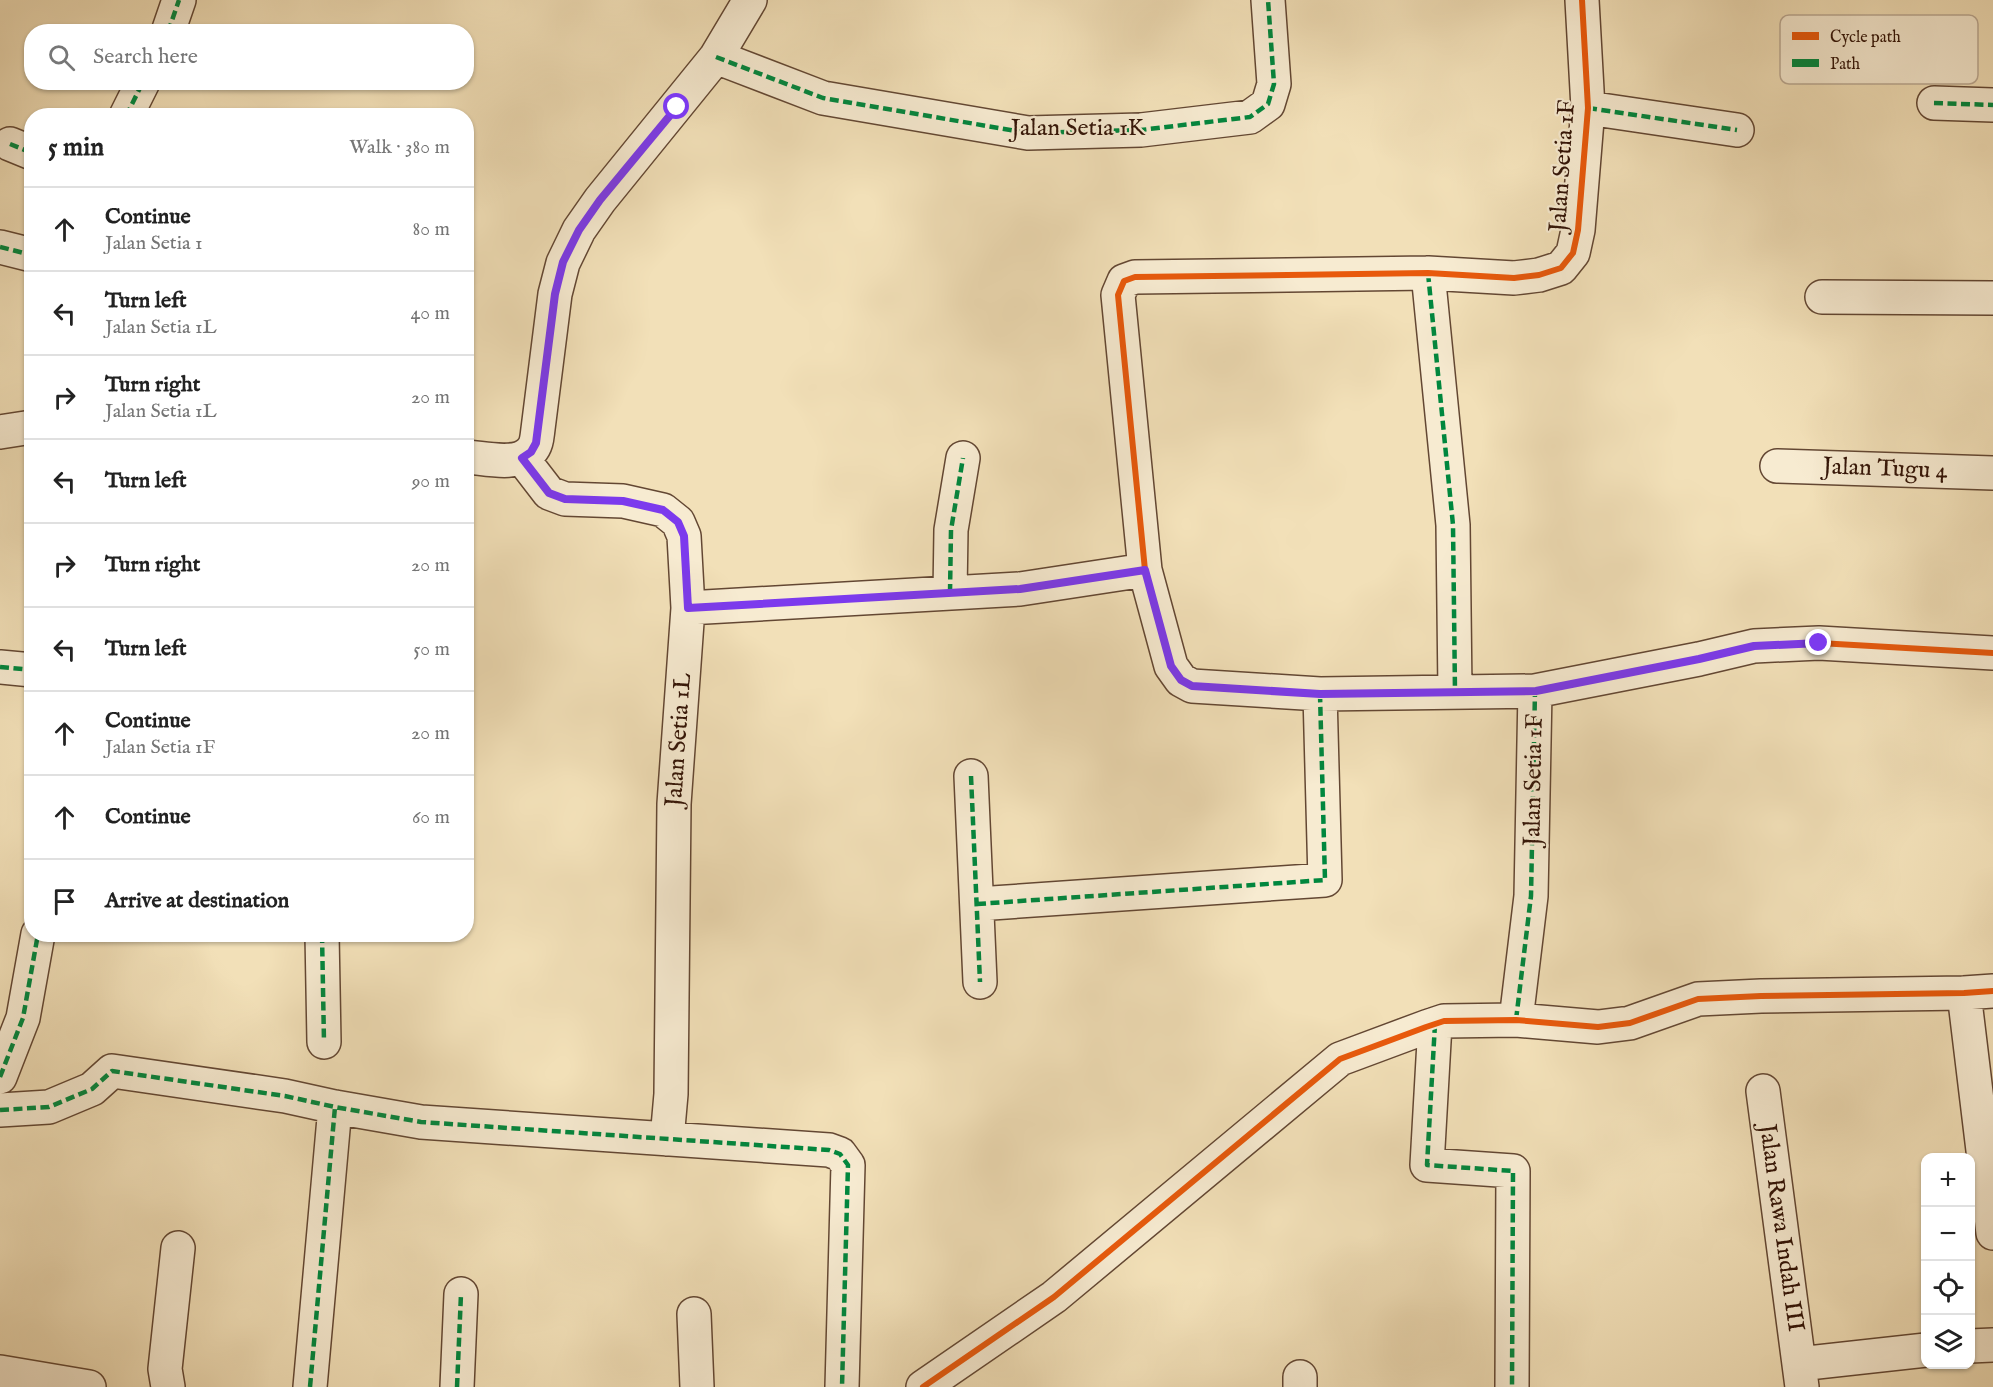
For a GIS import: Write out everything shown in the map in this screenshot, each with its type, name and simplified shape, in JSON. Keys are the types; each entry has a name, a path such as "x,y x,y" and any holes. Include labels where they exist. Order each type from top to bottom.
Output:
{"street":[{"path":"171,24 179,0"},
{"path":"474,458 513,460 522,458 531,452 536,443 555,294 563,262 579,230 600,200 716,57 750,0"},
{"name":"Jalan Setia 1K","path":"716,57 823,98 1028,133 1141,130 1250,117 1268,104 1274,84 1268,0"},
{"name":"Jalan Setia 1F","path":"1516,1020 1531,896 1536,691 1320,694 1192,686 1181,680 1171,666 1145,570 1118,295 1124,281 1135,277 1428,273 1514,278 1539,276 1561,268 1573,253 1578,230 1587,108 1582,0"},
{"path":"130,108 139,90"},
{"path":"1934,103 1993,105"},
{"path":"1587,108 1737,130"},
{"path":"0,247 24,253"},
{"path":"1428,273 1453,525 1455,692"},
{"path":"1822,297 1993,298"},
{"path":"0,432 24,428"},
{"name":"Jalan Setia 1L","path":"522,458 549,493 565,499 623,501 663,510 678,522 684,536 688,608 674,804 671,1094 667,1139"},
{"path":"950,593 951,530 963,458"},
{"name":"Jalan Tugu 4","path":"1777,466 1993,473"},
{"path":"688,608 1020,589 1145,570"},
{"path":"1536,691 1754,646 1819,643 1993,653"},
{"path":"0,667 24,669"},
{"path":"977,904 1325,880 1320,694"},
{"path":"971,776 980,982"},
{"path":"0,1077 24,1018 37,942"},
{"path":"322,942 324,1042"},
{"path":"923,1387 1054,1297 1340,1059 1444,1021 1516,1020 1598,1027 1630,1023 1698,999 1979,992 1993,1233"},
{"path":"1434,1024 1427,1165 1513,1171 1512,1387"},
{"path":"0,1110 49,1107 92,1089 112,1071 285,1096 421,1122 829,1150 840,1154 848,1166 842,1387"},
{"name":"Jalan Rawa Indah III","path":"1763,1091 1801,1375 1921,1351"},
{"path":"310,1387 335,1107"},
{"path":"168,1387 165,1369 178,1248"},
{"path":"457,1387 461,1294"},
{"path":"694,1314 697,1387"},
{"path":"1975,1346 1993,1345"},
{"path":"0,1372 89,1387"}],"marked path":[{"path":"171,24 179,0"},
{"path":"716,57 823,98 1028,133 1141,130 1250,117 1268,104 1274,84 1268,0"},
{"path":"130,108 139,90"},
{"path":"1934,103 1993,105"},
{"path":"1588,108 1737,130"},
{"path":"10,144 24,150"},
{"path":"0,247 24,253"},
{"path":"1428,273 1453,525 1455,692"},
{"path":"950,593 951,530 963,458"},
{"path":"688,608 1020,589 1145,570"},
{"path":"0,667 24,669"},
{"path":"1516,1020 1531,896 1535,691"},
{"path":"977,904 1325,880 1320,694"},
{"path":"971,776 980,982"},
{"path":"0,1077 23,1018 37,942"},
{"path":"322,942 324,1042"},
{"path":"1435,1024 1427,1165 1513,1171 1512,1387"},
{"path":"0,1110 49,1107 92,1089 112,1071 285,1096 421,1122 829,1150 840,1154 848,1165 842,1387"},
{"path":"310,1387 335,1107"},
{"path":"457,1387 461,1294"}],"cycle path":[{"path":"1582,0 1588,108 1578,230 1573,253 1561,268 1539,275 1514,278 1428,273 1135,277 1124,281 1118,295 1145,570 1171,666 1181,680 1192,686 1320,694 1535,691 1754,646 1819,643 1993,653"},
{"path":"923,1387 1054,1297 1340,1059 1426,1027 1444,1021 1516,1020 1598,1027 1630,1023 1698,999 1993,991"}],"route":[{"path":"677,107 600,200 579,230 563,262 555,294 536,443 531,452 522,458 549,493 565,499 623,501 663,510 678,522 684,536 688,608 1020,589 1145,570 1171,666 1181,680 1192,686 1320,694 1536,691 1754,646 1819,643"}]}
